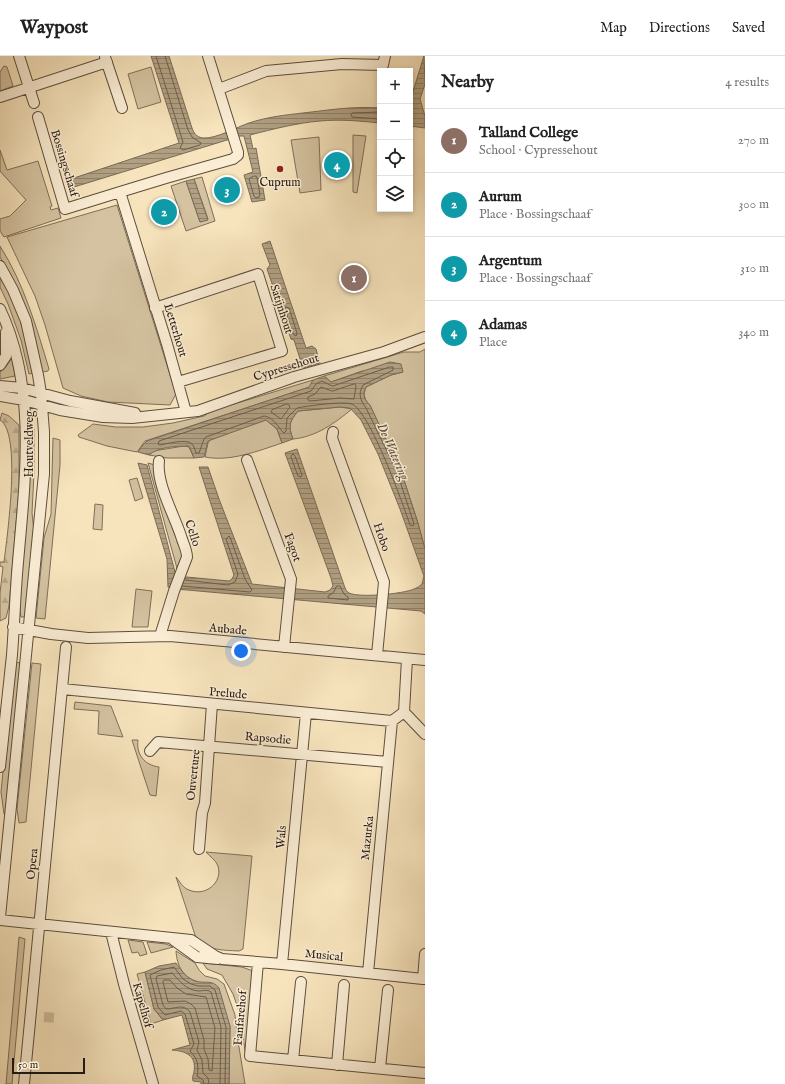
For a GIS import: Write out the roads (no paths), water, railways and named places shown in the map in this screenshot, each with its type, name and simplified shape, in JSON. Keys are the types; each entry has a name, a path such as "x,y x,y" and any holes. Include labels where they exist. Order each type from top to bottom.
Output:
{"street":[{"path":"19,56 34,103"},
{"path":"208,56 218,89 266,71 342,64 383,65 385,56"},
{"path":"0,97 29,88 106,59 122,108"},
{"name":"Bossingschaaf","path":"38,116 66,209 234,159 238,156 229,120 218,89"},
{"name":"Letterhout","path":"120,192 186,412"},
{"name":"Houtveldweg","path":"0,266 13,290 26,321 42,393 44,432 44,474 0,918"},
{"name":"Satijnhout","path":"155,308 258,274 282,351 178,382"},
{"path":"0,365 6,356 6,335 2,312"},
{"name":"Houtveldweg","path":"0,767 12,654 25,472 25,417 20,369 9,330 2,312"},
{"name":"Cypressehout","path":"0,396 24,400 43,406 103,417 132,418 198,411 294,377 384,352 425,337"},
{"name":"Cypressehout","path":"0,386 22,388 77,402 154,416"},
{"name":"Hobo","path":"333,432 332,438 384,582 378,655"},
{"name":"Fagot","path":"247,460 291,579 284,647"},
{"name":"Cello","path":"159,461 158,472 160,481 187,553 187,557 160,636"},
{"path":"13,627 29,629"},
{"name":"Aubade","path":"29,629 46,633 88,638 160,636 425,660"},
{"name":"Opera","path":"24,1084 66,647"},
{"path":"407,659 404,712 425,734"},
{"name":"Prelude","path":"62,689 392,722"},
{"name":"Ouverture","path":"198,849 202,813 205,803 212,704"},
{"path":"392,722 404,712"},
{"name":"Wals","path":"282,964 306,713"},
{"name":"Mazurka","path":"368,973 392,722"},
{"name":"Rapsodie","path":"150,751 158,742 388,762"},
{"name":"Musical","path":"0,918 39,924 191,940 222,959 424,979"},
{"name":"Kapelhof","path":"111,932 124,984 153,1084"},
{"path":"424,979 425,954"},
{"name":"Fanfarehof","path":"258,962 250,1056 425,1073"},
{"path":"293,1060 301,982"},
{"path":"337,1065 344,986"},
{"path":"380,1068 388,990"}],"water":[{"path":"151,56 169,56 192,128 199,137 203,138 214,137 249,123 269,118 342,109 377,108 377,123 328,120 276,128 250,135 253,149 256,148 265,200 252,202 244,175 253,172 244,136 74,187 71,179 179,143"},
{"path":"424,56 425,84 420,99 425,116 425,128 413,126 413,91"},
{"path":"194,179 208,220 200,222 186,181"},
{"path":"270,241 306,348 312,346 316,349 320,363 303,368 294,340 291,339 267,269 270,265 262,244"},
{"path":"390,362 401,364 403,372 391,375 366,387 364,395 401,471 417,520 425,549 425,614 421,611 176,589 168,587 167,559 138,463 147,465 176,576 229,581 234,575 199,467 208,467 252,584 325,592 330,590 333,586 331,578 285,453 297,449 347,592 362,595 391,594 408,591 422,584 424,576 378,454 361,420 350,408 340,407 298,411 290,424 290,431 293,439 282,443 277,429 266,420 208,441 204,457 194,458 189,446 157,450 149,455 138,452 147,441 309,387 313,380 324,376 331,382"},
{"path":"176,963 184,974 192,980 211,983 219,988 230,1026 229,1084 201,1084 201,1082 193,1081 194,1062 192,1058 181,1051 172,1050 190,1045 182,1015 163,1020 154,1009 145,972 159,966"}],"tunnel":[{"path":"44,1017 59,1018"}],"place":[{"name":"Adamas","path":"337,165"},
{"name":"Cuprum","path":"280,169"},
{"name":"Argentum","path":"227,190"},
{"name":"Aurum","path":"164,212"},
{"name":"Talland College","path":"354,278"}],"water label":[{"name":"De Watering","path":"394,451"}]}
